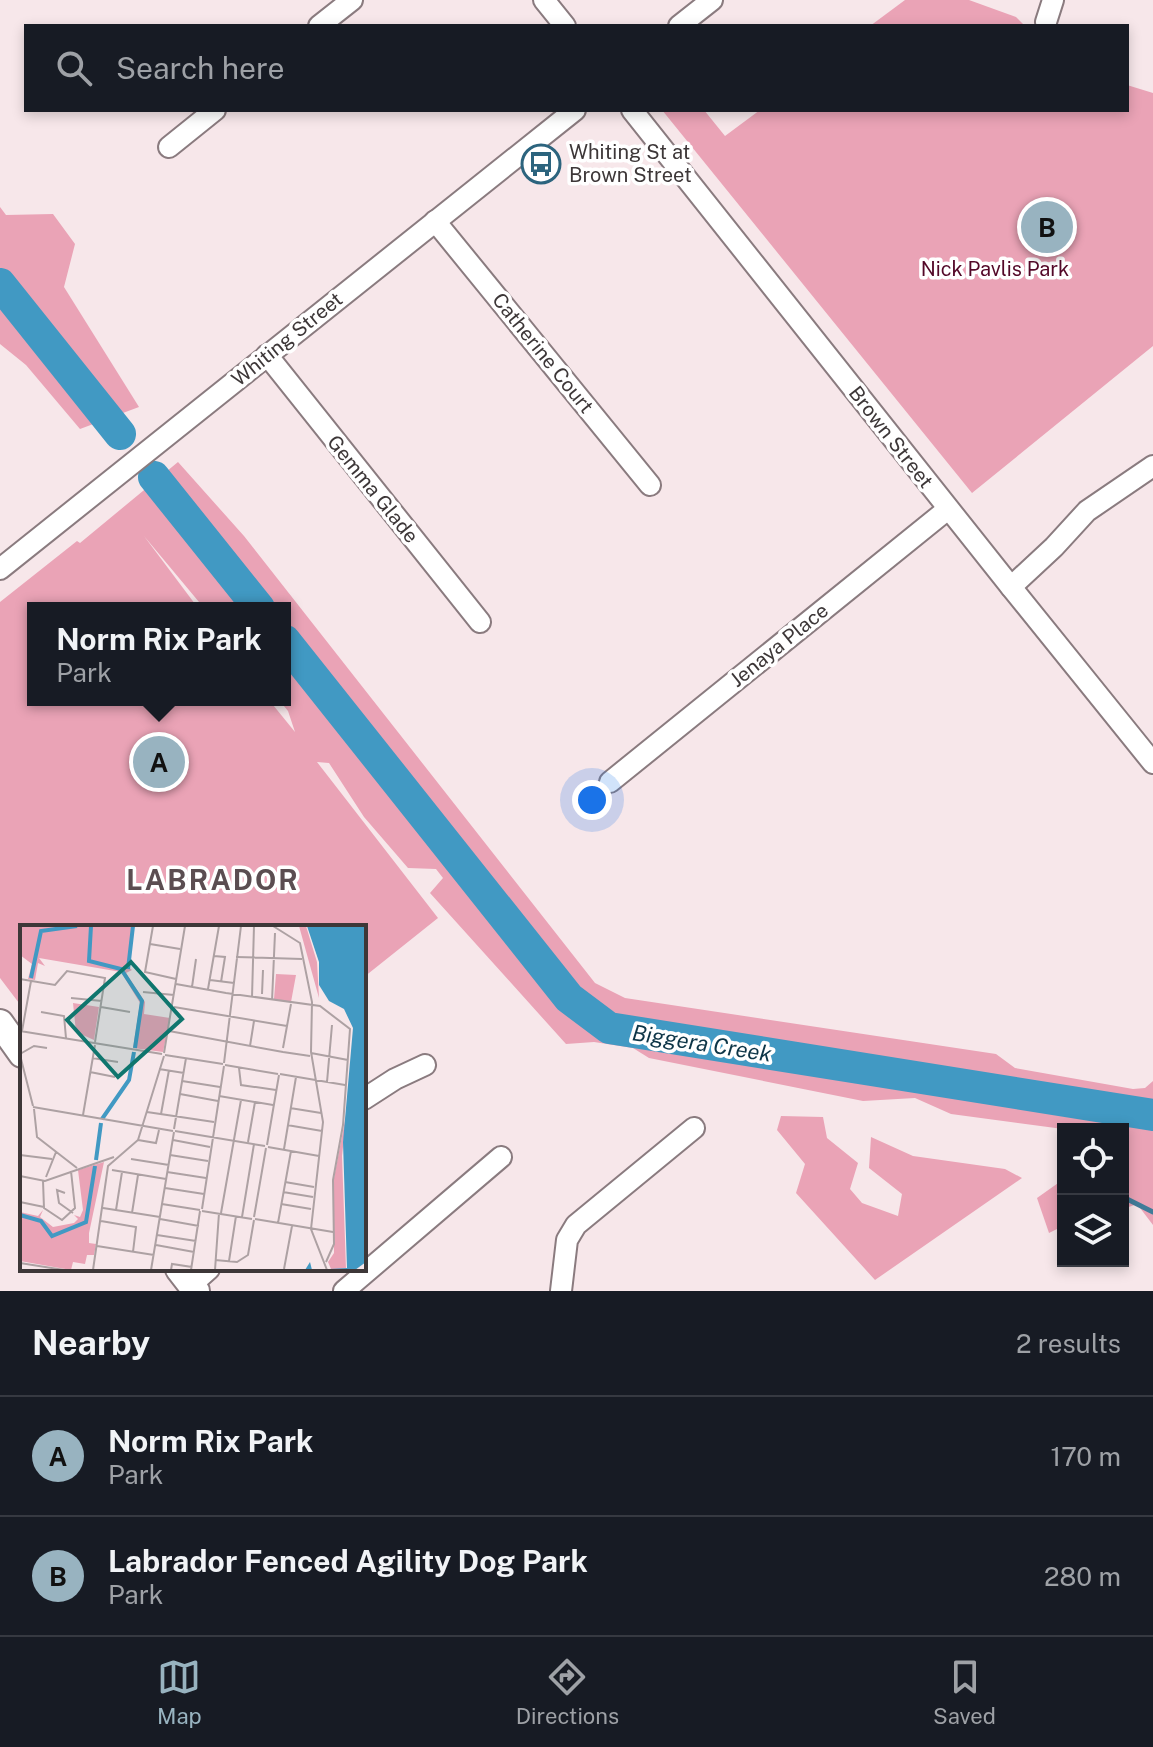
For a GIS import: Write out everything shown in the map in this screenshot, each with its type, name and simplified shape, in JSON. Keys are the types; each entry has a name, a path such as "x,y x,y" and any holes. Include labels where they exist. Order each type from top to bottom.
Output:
{"main road":[{"path":"0,1023 20,1051"}],"street":[{"path":"322,24 352,0"},
{"path":"544,0 563,24"},
{"path":"682,24 712,0"},
{"path":"1046,22 1053,0"},
{"path":"169,147 213,112"},
{"name":"Whiting Street","path":"0,569 572,112"},
{"name":"Brown Street","path":"634,112 1153,763"},
{"name":"Catherine Court","path":"435,221 650,485"},
{"name":"Gemma Glade","path":"267,355 480,622"},
{"path":"1011,587 1087,511 1153,466"},
{"name":"Jenaya Place","path":"610,782 948,509"},
{"path":"366,1098 425,1065"},
{"path":"561,1291 567,1240 576,1225 694,1128"},
{"path":"344,1291 501,1157"}],"green space":[{"path":"905,0 969,0 1016,17 1023,24 873,24"},
{"name":"Nick Pavlis Park","path":"1129,86 1153,93 1153,346 972,493 664,112 706,112 725,136 757,112 1129,112"},
{"path":"0,207 6,215 53,214 75,244 64,287 139,407 80,429 26,365 0,344"},
{"path":"178,462 244,536 595,983 625,998 996,1054 1015,1068 1133,1089 1145,1088 1153,1081 1153,1225 1137,1204 1129,1207 1129,1123 1057,1123 1057,1128 951,1114 915,1098 863,1101 649,1058 633,1048 594,1042 566,1044 430,893 443,878 436,869 408,868 364,817 329,763 317,762 438,918 366,975 366,925 20,925 20,1004 0,978 0,602 77,541 80,543"},
{"path":"781,1116 823,1117 827,1138 858,1163 850,1189 862,1203 898,1216 902,1194 869,1168 871,1137 913,1156 1005,1169 1022,1178 875,1280 796,1193 805,1164 777,1130"},
{"path":"1057,1184 1057,1229 1049,1233 1037,1198"}],"waterway":[{"name":"Biggera Creek","path":"0,284 120,434"},
{"name":"Biggera Creek","path":"154,477 254,602"},
{"name":"Biggera Creek","path":"291,649 569,998 609,1028 1153,1115"},
{"path":"1129,1200 1153,1212"}],"place":[{"name":"Whiting St at Brown Street","path":"541,164"},
{"name":"Labrador Fenced Agility Dog Park","path":"1047,227"},
{"name":"Norm Rix Park","path":"159,762"}],"district":[{"name":"LABRADOR","path":"213,880"}]}
